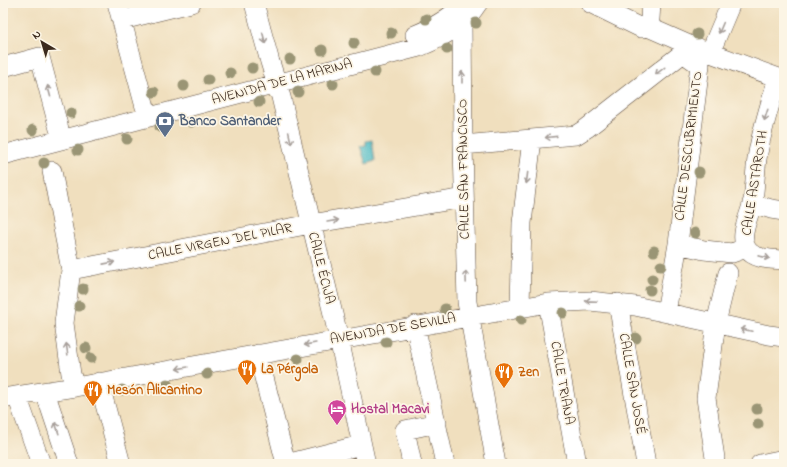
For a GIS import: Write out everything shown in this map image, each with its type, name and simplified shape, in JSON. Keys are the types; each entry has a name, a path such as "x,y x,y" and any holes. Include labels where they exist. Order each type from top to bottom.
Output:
{"street":[{"path":"145,106 119,12 191,3"},
{"name":"CALLE ÉCIJA","path":"254,3 281,97 339,339 366,464"},
{"name":"AVENIDA DE LA MARINA","path":"3,155 404,40 428,30 444,20 463,3"},
{"name":"AVENIDA DE LA MARINA","path":"3,143 145,106 419,47 441,37 462,22 478,3"},
{"path":"590,3 641,28 648,27 686,49 710,53 781,79"},
{"path":"648,27 651,3"},
{"path":"710,53 731,3"},
{"name":"CALLE SAN FRANCISCO","path":"462,22 467,302 496,464"},
{"path":"463,145 576,135 587,128 686,49"},
{"name":"CALLE DESCUBRIMIENTO","path":"677,245 700,65 686,49"},
{"path":"3,67 40,58 59,129"},
{"name":"CALLE ASTAROTH","path":"781,79 764,121 757,158 752,203 747,218 744,236 746,248 752,254 762,258 784,260"},
{"path":"520,307 522,223 532,139"},
{"path":"52,171 71,270 64,323 71,374 75,387"},
{"name":"CALLE VIRGEN DEL PILAR","path":"71,270 311,224 464,198"},
{"path":"752,203 771,209 784,211"},
{"path":"666,312 677,245 732,253 746,248"},
{"path":"715,458 706,398 716,324 728,273"},
{"name":"AVENIDA DE SEVILLA","path":"10,397 75,387 415,325 548,303 590,301 618,303 666,312 768,335 784,337"},
{"name":"CALLE TRIANA","path":"548,303 576,464"},
{"name":"CALLE SAN JOSÉ","path":"618,303 646,464"},
{"path":"415,325 445,464"},
{"path":"258,354 286,464 361,445"},
{"path":"99,382 121,464"},
{"path":"44,392 68,464"},
{"path":"10,397 41,464"},
{"path":"412,464 405,430 437,423"},
{"path":"760,464 784,459"}],"water":[{"path":"372,140 375,161 366,164 360,146 366,145 366,141"}],"place":[{"name":"Banco Santander","path":"165,138"},
{"name":"La Pérgola","path":"247,386"},
{"name":"Zen","path":"504,389"},
{"name":"Mesón Alicantino","path":"93,407"},
{"name":"Hostal Macavi","path":"337,426"}]}
